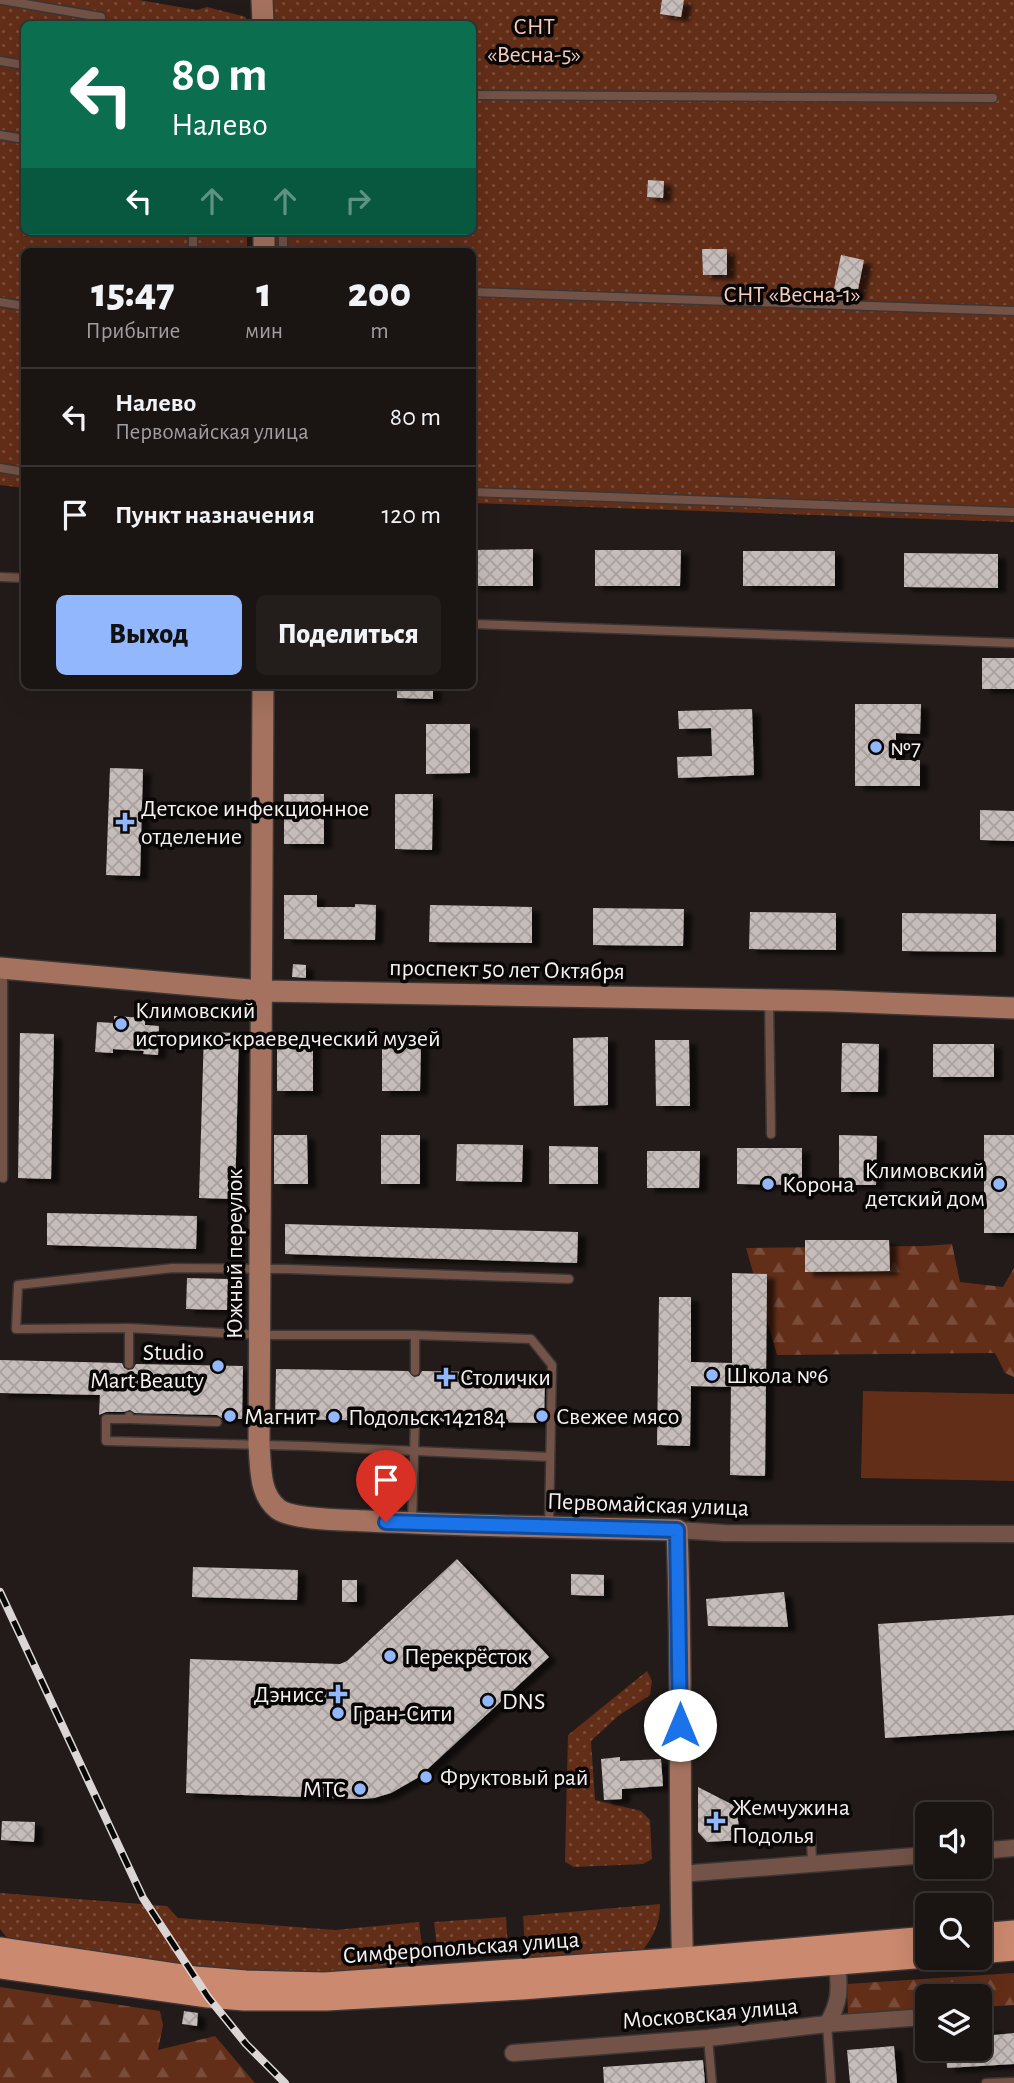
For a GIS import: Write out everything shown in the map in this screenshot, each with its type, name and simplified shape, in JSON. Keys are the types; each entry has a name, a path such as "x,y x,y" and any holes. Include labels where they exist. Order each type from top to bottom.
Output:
{"main road":[{"path":"992,1933 1014,1931"},
{"name":"Симферопольская улица","path":"0,1968 208,1997 327,2000 683,1967 915,1939"},
{"name":"Симферопольская улица","path":"0,1948 195,1977 312,1982 683,1967 837,1965 915,1958"},
{"path":"992,1952 1014,1950"}],"street":[{"path":"262,0 263,21"},
{"name":"Южный переулок","path":"263,689 259,1446 262,1480 268,1499 281,1512"},
{"name":"проспект 50 лет Октября","path":"1,968 262,991 769,1000 1014,1008"},
{"name":"Первомайская улица","path":"281,1512 308,1517 412,1523 724,1533 1014,1534"},
{"path":"677,1530 680,1588 680,1874 683,1967"},
{"path":"992,1850 1014,1848"},
{"path":"680,1874 915,1856"},
{"path":"827,2024 838,2006 837,1965"},
{"name":"Московская улица","path":"513,2053 708,2038 827,2024 911,2018"}],"lane":[{"path":"2,0 102,16 101,21"},
{"path":"0,61 21,64"},
{"path":"476,96 993,98"},
{"path":"0,135 21,138"},
{"path":"476,292 1014,311"},
{"path":"0,302 21,306"},
{"path":"0,468 21,472"},
{"path":"476,492 1014,512"},
{"path":"0,577 21,578"},
{"path":"476,624 1014,643"},
{"path":"1,968 3,1178"},
{"path":"769,1000 771,1134"},
{"path":"549,1527 552,1365 531,1339 415,1335 260,1335 129,1328 16,1329 18,1285 173,1268 569,1279"},
{"path":"129,1328 130,1364"},
{"path":"415,1335 415,1371"},
{"path":"217,1422 129,1417 106,1419 106,1441 550,1457"},
{"path":"412,1523 415,1421"},
{"path":"811,1836 812,1864"},
{"path":"827,2024 831,2083"},
{"path":"708,2038 712,2083"},
{"path":"986,2083 1014,2082"}],"green space":[{"path":"0,0 139,0 197,10 207,7 246,17 246,21 21,21 21,235 247,235 247,248 21,248 21,488 0,485"},
{"name":"СНТ «Весна-1»","path":"273,0 1014,0 1014,522 476,503 476,248 275,248 274,235 476,235 476,21 273,21"},
{"path":"952,1244 960,1282 1003,1287 1014,1268 1014,1377 1005,1373 995,1353 777,1355 746,1248"},
{"path":"863,1391 1014,1394 1014,1481 861,1478"},
{"path":"647,1671 652,1681 650,1695 618,1716 591,1741 595,1800 641,1811 650,1820 652,1859 643,1864 574,1867 565,1862 568,1735"},
{"path":"0,1893 167,1906 178,1918 335,1930 419,1922 423,1953 421,1961 334,1973 180,1970 9,1940 0,1929"},
{"path":"660,1904 659,1919 654,1932 638,1956 526,1963 523,1916"},
{"path":"506,1917 508,1949 438,1955 434,1922"},
{"path":"1014,1973 1014,2005 992,2006 992,1984 915,1984 915,2012 848,2016 847,1984"},
{"path":"0,1987 160,2011 163,2025 158,2050 215,2036 255,2083 0,2083"}],"building":[{"path":"662,0 684,0 681,17 660,14"},
{"path":"648,180 664,181 663,198 647,197"},
{"path":"702,249 727,249 727,275 703,275"},
{"path":"841,255 864,260 856,299 832,298"},
{"path":"533,549 533,586 476,586 476,550"},
{"path":"595,550 681,550 680,586 595,586"},
{"path":"743,551 835,551 835,586 743,586"},
{"path":"904,553 998,554 998,588 904,587"},
{"path":"982,658 1014,658 1014,689 982,689"},
{"path":"397,689 433,689 433,699 397,698"},
{"name":"№7","path":"855,704 921,704 920,734 896,733 896,760 920,760 920,786 855,786"},
{"path":"752,709 754,775 678,778 677,757 712,756 711,728 679,729 678,711"},
{"path":"426,724 470,724 470,773 426,774"},
{"name":"Детское инфекционное отделение","path":"110,768 143,769 140,876 106,875"},
{"path":"284,794 324,794 324,844 284,844"},
{"path":"395,794 433,794 432,850 395,849"},
{"path":"980,810 1014,811 1014,841 980,840"},
{"path":"284,895 317,895 317,907 376,905 375,940 284,939"},
{"path":"430,905 532,907 532,943 429,942"},
{"path":"593,908 684,909 683,946 593,945"},
{"path":"750,912 836,913 836,950 749,949"},
{"path":"902,913 996,914 996,952 902,951"},
{"path":"293,964 306,965 306,978 292,977"},
{"path":"114,1016 145,1018 145,1025 159,1026 158,1055 143,1054 144,1051 113,1049 113,1053 95,1052 97,1022 114,1023"},
{"path":"204,1032 239,1033 235,1199 199,1198"},
{"path":"20,1033 54,1034 51,1179 18,1178"},
{"path":"608,1037 608,1105 574,1106 573,1038"},
{"path":"655,1040 689,1040 690,1106 656,1106"},
{"path":"277,1041 313,1041 313,1091 277,1091"},
{"path":"382,1041 421,1041 420,1091 382,1091"},
{"path":"842,1043 879,1044 878,1092 841,1092"},
{"path":"933,1044 994,1044 994,1077 933,1077"},
{"path":"274,1135 307,1135 308,1184 274,1184"},
{"path":"381,1135 420,1135 420,1184 381,1184"},
{"path":"839,1135 877,1136 876,1185 839,1185"},
{"name":"Климовский детский дом","path":"984,1135 1014,1135 1014,1233 984,1233"},
{"path":"457,1144 523,1145 522,1182 456,1181"},
{"path":"549,1146 598,1147 598,1184 549,1184"},
{"path":"737,1148 802,1148 802,1185 737,1184"},
{"path":"647,1151 700,1151 699,1188 647,1188"},
{"path":"47,1213 197,1216 196,1249 47,1245"},
{"path":"285,1224 578,1232 577,1263 285,1254"},
{"path":"805,1240 889,1240 890,1271 805,1272"},
{"name":"Школа №6","path":"732,1273 767,1274 765,1476 730,1475 731,1387 691,1386 690,1446 657,1445 659,1297 691,1297 691,1362 732,1363"},
{"path":"187,1278 228,1279 227,1310 186,1309"},
{"path":"0,1360 122,1363 128,1370 133,1369 136,1364 243,1366 242,1419 222,1418 217,1415 135,1413 130,1410 99,1415 100,1395 0,1393"},
{"path":"276,1369 408,1371 414,1377 419,1376 422,1371 545,1373 544,1423 422,1421 415,1415 408,1421 275,1419"},
{"name":"Гран-Сити","path":"457,1559 549,1657 419,1777 391,1793 360,1799 186,1793 190,1659 340,1664 347,1661"},
{"path":"193,1567 298,1570 297,1600 192,1597"},
{"path":"571,1574 604,1575 604,1596 571,1595"},
{"path":"342,1580 357,1580 357,1602 342,1602"},
{"path":"784,1592 788,1627 708,1626 706,1599"},
{"path":"1014,1615 1014,1730 885,1738 878,1624"},
{"path":"620,1757 620,1761 661,1759 663,1786 622,1789 622,1799 604,1800 601,1759"},
{"path":"698,1787 735,1806 742,1840 707,1842 698,1832"},
{"path":"2,1821 35,1822 34,1842 1,1840"},
{"path":"184,2011 198,2013 197,2026 182,2024"},
{"path":"992,2028 994,2035 1014,2033 1014,2064 947,2068 947,2061 992,2061"},
{"path":"894,2046 897,2083 850,2083 847,2050"},
{"path":"703,2060 705,2083 604,2083 603,2067"}],"railway":[{"path":"0,1592 143,1898 208,1997 246,2044 285,2083"}],"place":[{"name":"№7","path":"876,747"},
{"name":"Детское инфекционное отделение","path":"125,822"},
{"name":"Климовский историко-краеведческий музей","path":"121,1024"},
{"name":"Корона","path":"768,1184"},
{"name":"Климовский детский дом","path":"999,1184"},
{"name":"Studio Mart Beauty","path":"218,1366"},
{"name":"Школа №6","path":"712,1375"},
{"name":"Столички","path":"446,1377"},
{"name":"Магнит","path":"230,1416"},
{"name":"Свежее мясо","path":"542,1416"},
{"name":"Подольск 142184","path":"334,1417"},
{"name":"Перекрёсток","path":"390,1656"},
{"name":"Дэнисс","path":"338,1694"},
{"name":"DNS","path":"488,1701"},
{"name":"Гран-Сити","path":"338,1713"},
{"name":"Фруктовый рай","path":"426,1777"},
{"name":"МТС","path":"360,1789"},
{"name":"Жемчужина Подолья","path":"716,1821"}],"route":[{"path":"386,1522 677,1530 680,1588 680,1725"}],"park label":[{"name":"СНТ «Весна-5»","path":"534,40"}]}
